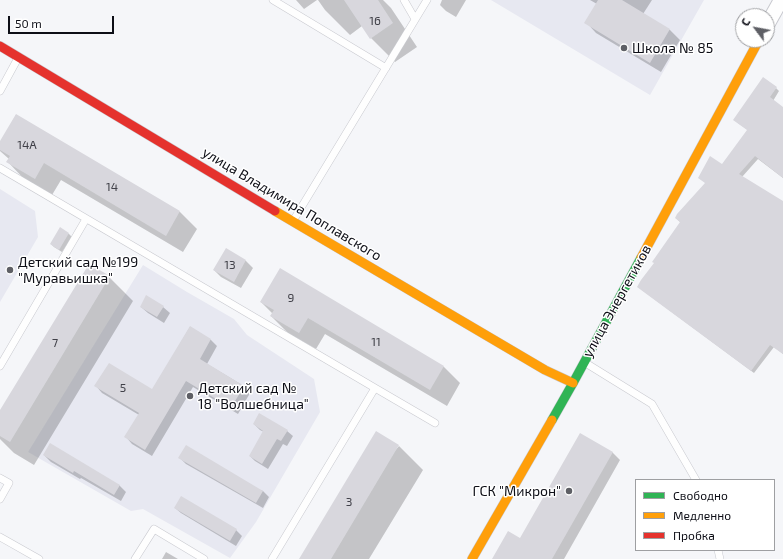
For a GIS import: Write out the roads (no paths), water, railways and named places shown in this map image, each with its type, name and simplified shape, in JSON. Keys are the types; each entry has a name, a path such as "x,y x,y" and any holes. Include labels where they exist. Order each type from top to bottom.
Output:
{"street":[{"path":"775,11 781,0"},
{"name":"улица Владимира Поплавского","path":"0,46 293,222 545,370 573,383"},
{"name":"улица Энергетиков","path":"472,559 573,383 755,48"}],"lane":[{"path":"273,0 386,68"},
{"path":"404,0 415,19"},
{"path":"293,222 427,0"},
{"path":"0,91 18,57"},
{"path":"0,168 435,423"},
{"path":"0,366 86,219"},
{"path":"584,362 652,404 695,479"},
{"path":"272,559 376,388"},
{"path":"0,478 9,483 0,498"},
{"path":"135,559 154,529 204,559"},
{"path":"0,537 39,559"}],"place":[{"name":"Школа № 85","path":"624,48"},
{"name":"Детский сад №199 \"Муравьишка\"","path":"10,270"},
{"name":"Детский сад № 18 \"Волшебница\"","path":"190,396"},
{"name":"ГСК \"Микрон\"","path":"569,491"}]}
